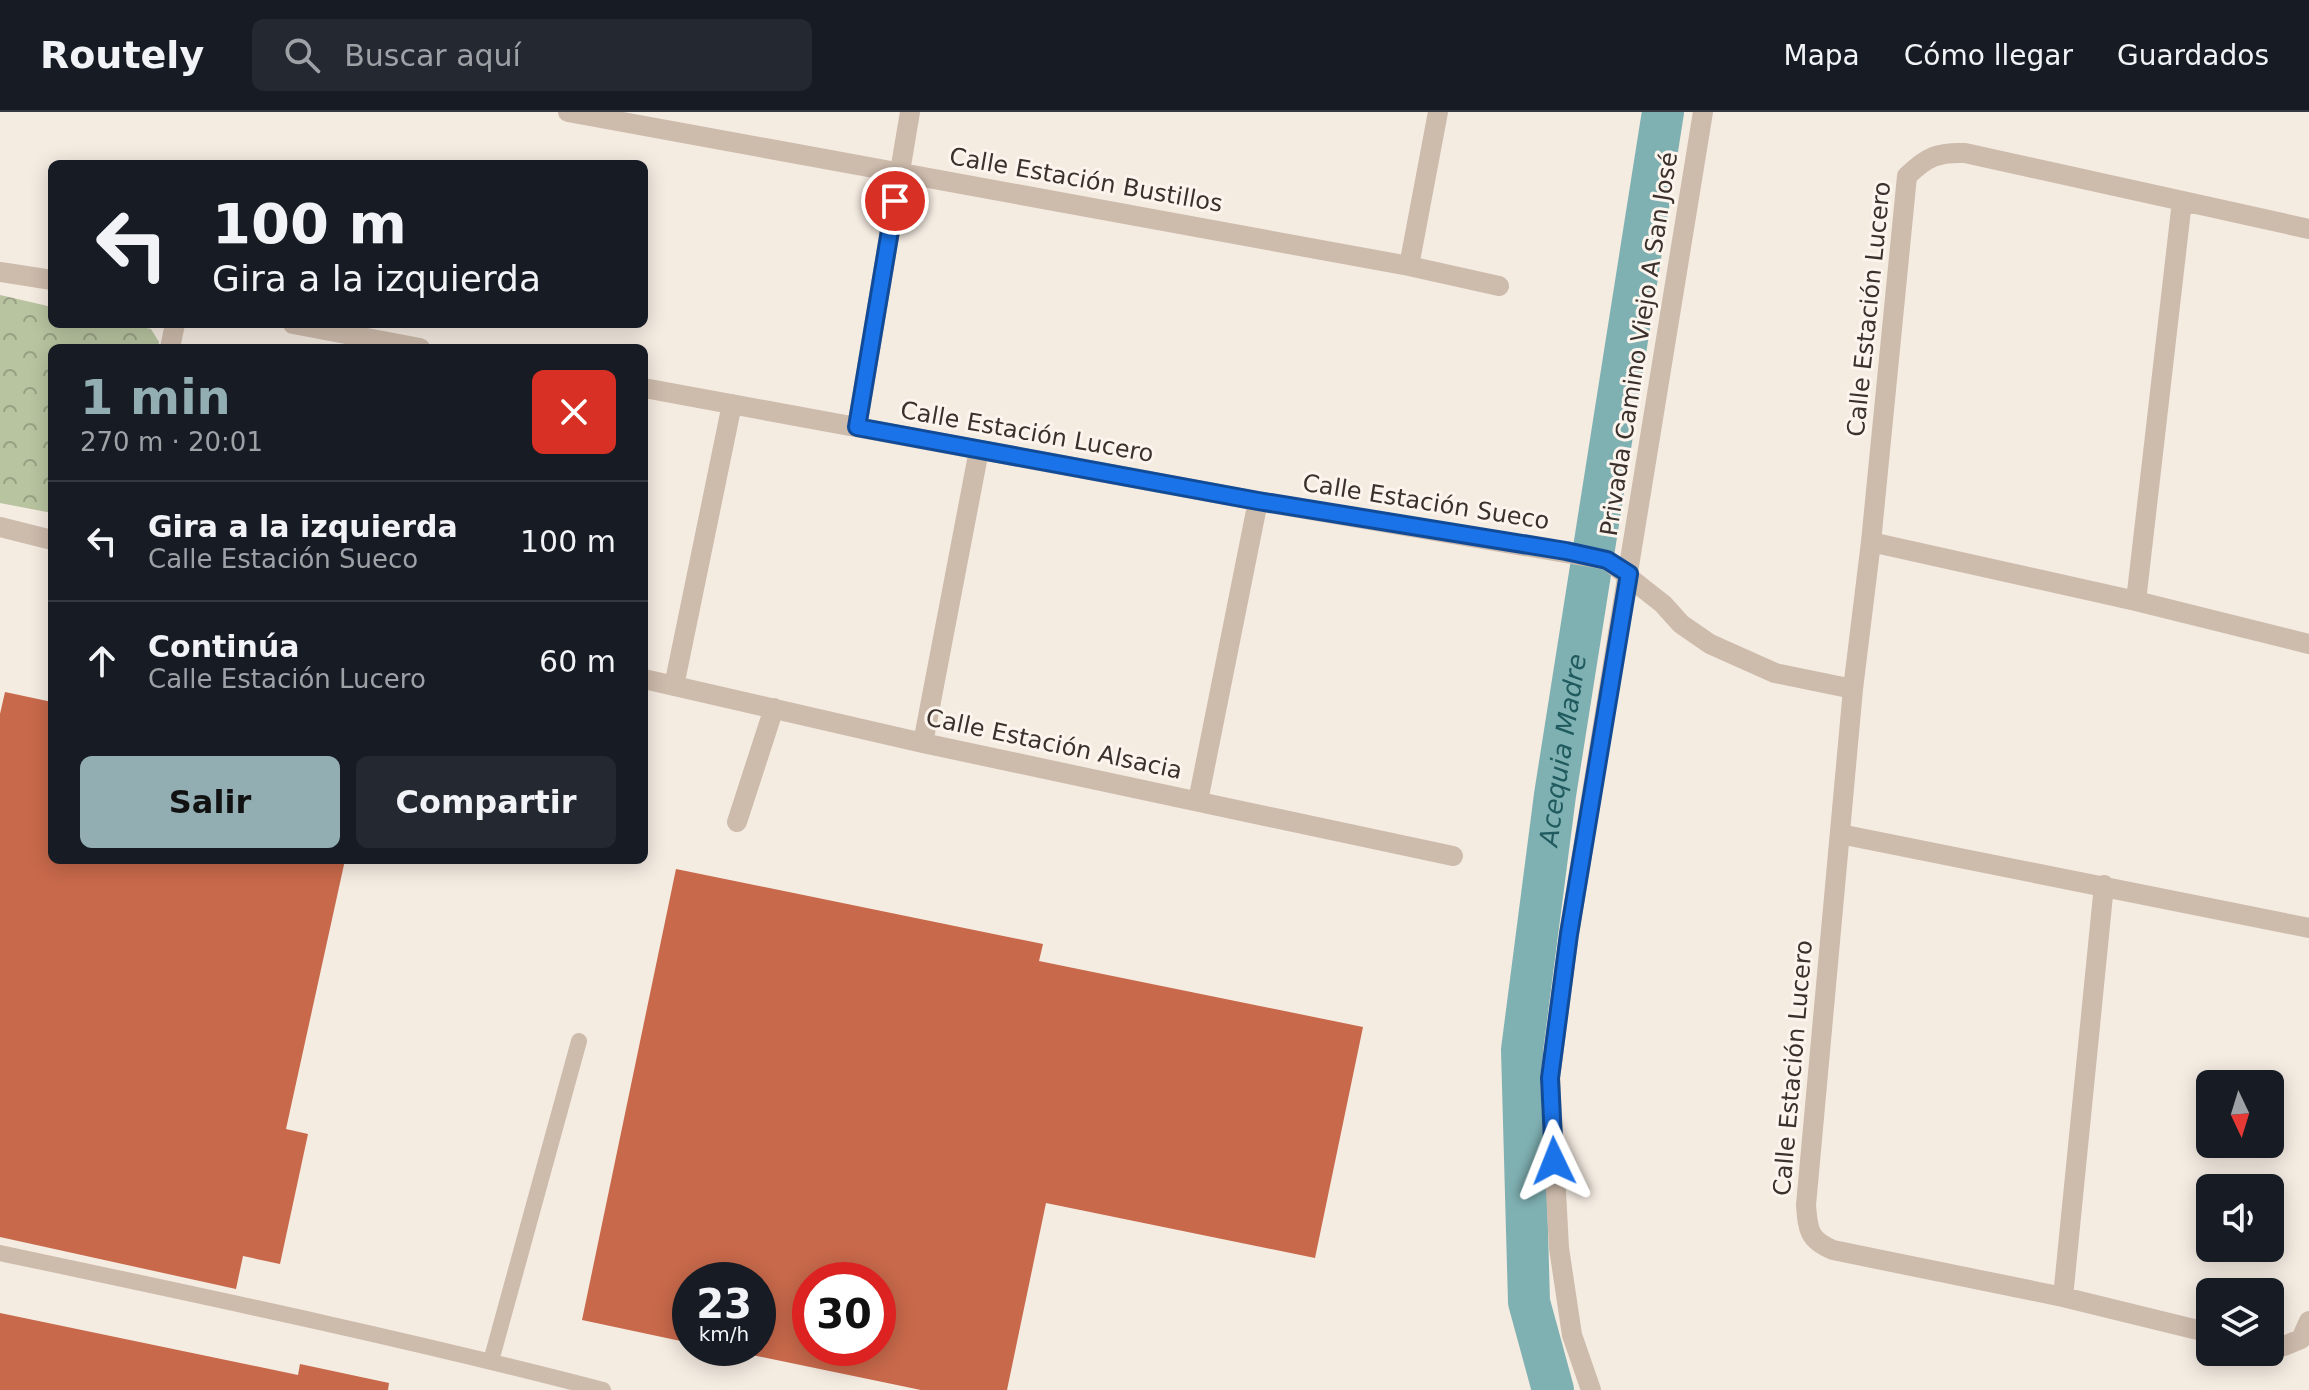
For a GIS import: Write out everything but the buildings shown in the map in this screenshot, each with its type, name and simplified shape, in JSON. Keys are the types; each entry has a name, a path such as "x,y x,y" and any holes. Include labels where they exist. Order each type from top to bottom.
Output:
{"street":[{"name":"Calle Estación Bustillos","path":"568,112 1409,266 1499,286"},
{"path":"857,427 910,112"},
{"path":"1409,266 1438,112"},
{"name":"Privada Camino Viejo A San José","path":"1591,1390 1572,1335 1559,1248 1550,1078 1569,934 1703,112"},
{"name":"Calle Estación Lucero","path":"2196,1330 2063,1297 1833,1250 1819,1244 1808,1229 1806,1205 1853,689 1871,542 1907,176 1924,159 1945,153 1965,153 2309,229"},
{"path":"2136,601 2182,201"},
{"path":"0,272 48,279"},
{"path":"314,328 399,344"},
{"name":"Calle Estación Lucero","path":"648,389 1258,501"},
{"path":"674,686 732,404"},
{"path":"923,743 979,450"},
{"path":"1198,801 1258,501"},
{"name":"Calle Estación Sueco","path":"1258,501 1607,560 1629,574 1681,624 1710,644 1775,673 1853,689"},
{"path":"0,527 48,539"},
{"path":"1871,542 2136,601 2309,644"},
{"name":"Calle Estación Alsacia","path":"648,680 923,743 1453,856"},
{"path":"737,822 774,708"},
{"path":"1840,834 2309,928"},
{"path":"2063,1297 2104,885"},
{"path":"2284,1346 2301,1339 2309,1321"}],"lane":[{"path":"491,1361 579,1041"},
{"path":"0,1253 491,1361 603,1390"}],"green space":[{"path":"0,295 48,306 48,328 151,329 159,344 48,344 48,512 0,503"}],"waterway":[{"name":"Acequia Madre","path":"1553,1390 1529,1302 1522,1050 1555,795 1663,112"}],"route":[{"path":"895,201 857,427 1258,501 1566,551 1607,560 1629,574 1569,934 1550,1078 1554,1161"}]}
